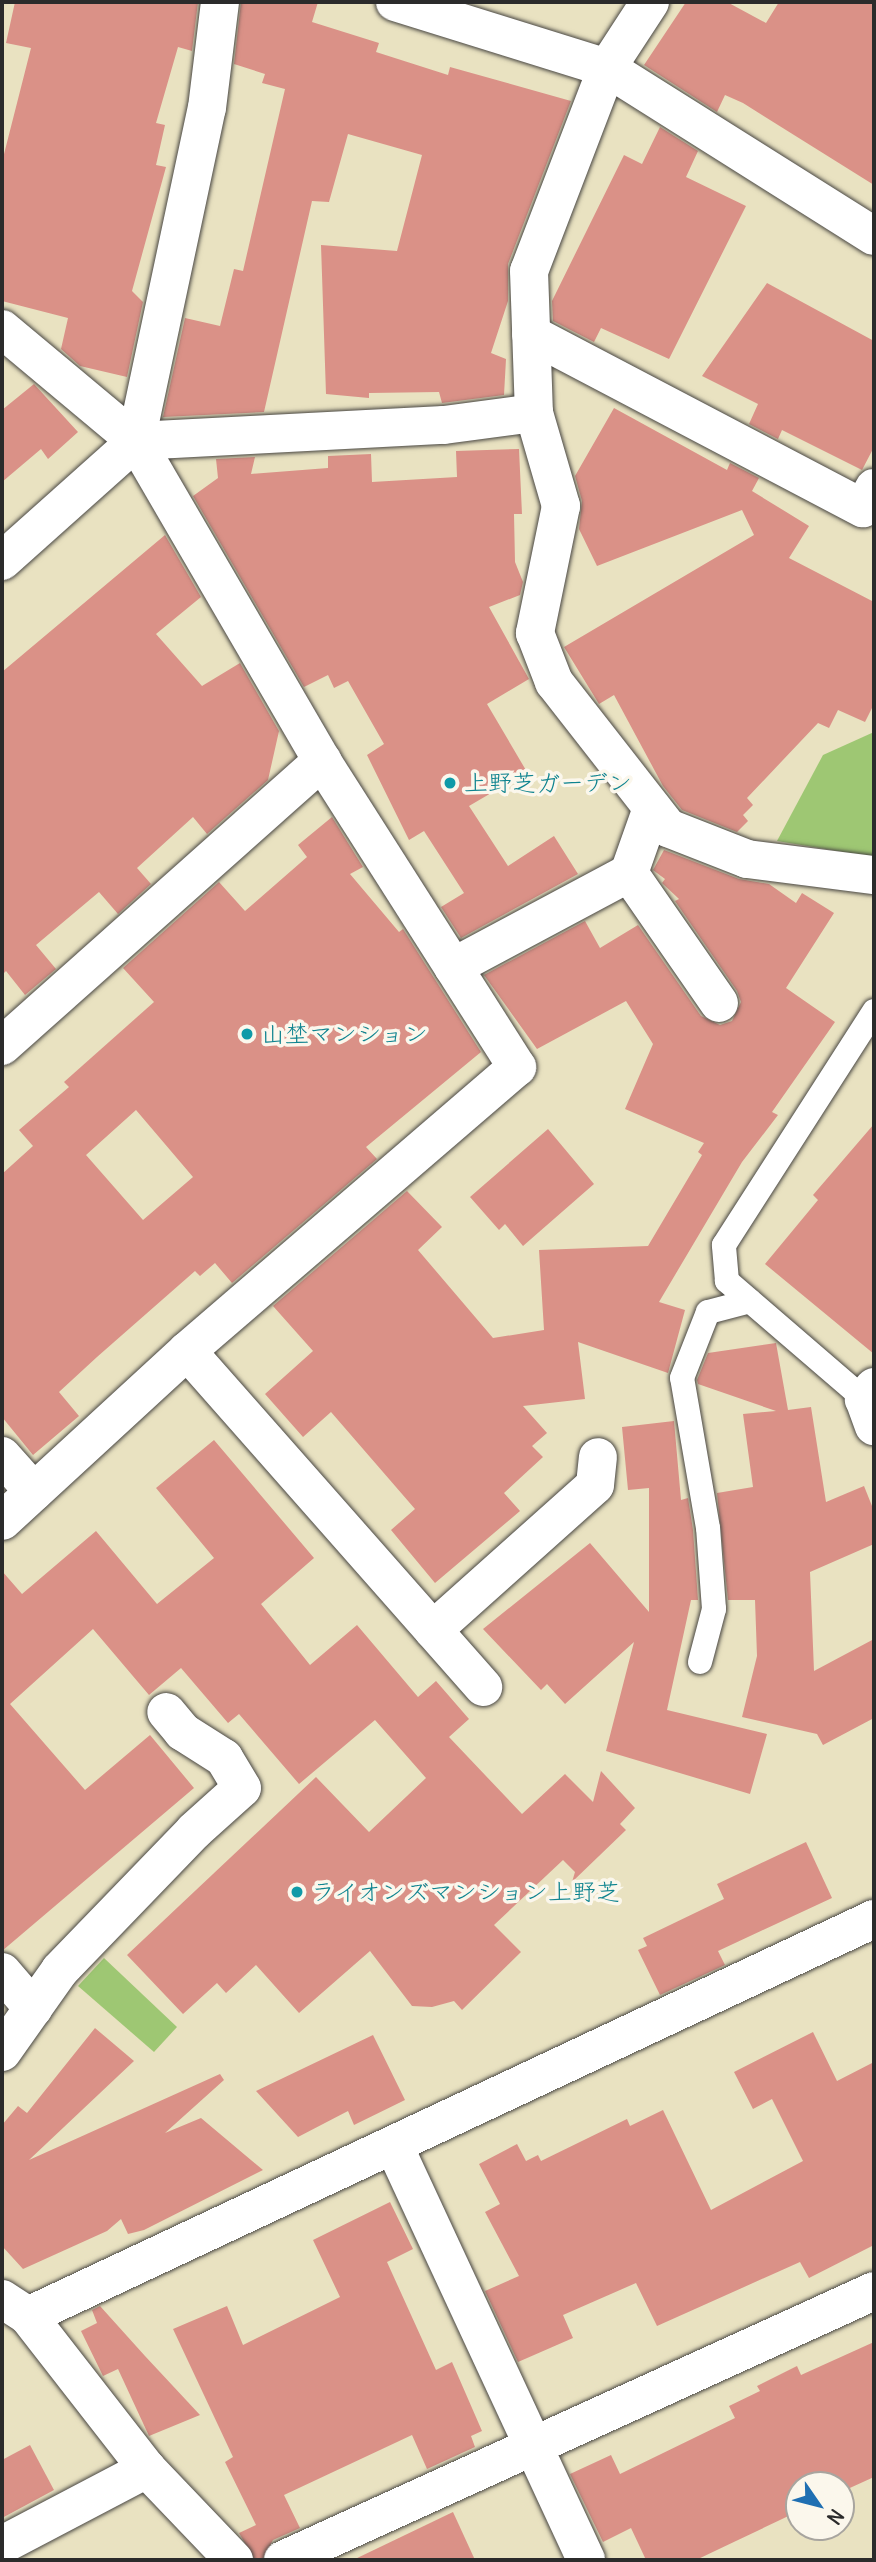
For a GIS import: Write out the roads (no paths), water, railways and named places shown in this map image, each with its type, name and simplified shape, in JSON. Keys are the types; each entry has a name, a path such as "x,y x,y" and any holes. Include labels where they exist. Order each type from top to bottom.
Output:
{"street":[{"path":"2,561 136,441 207,108 220,2"},
{"path":"395,2 607,68 874,236"},
{"path":"650,2 607,68 529,271 534,413 561,506 535,632 554,682 668,828 747,859 874,874"},
{"path":"2,329 136,441 322,761 517,1067 187,1352 2,1521"},
{"path":"531,334 863,508 874,488"},
{"path":"136,441 444,425 534,413"},
{"path":"2,1046 322,761"},
{"path":"453,967 629,873 652,808"},
{"path":"629,873 719,1003"},
{"path":"187,1352 483,1687"},
{"path":"2,1456 34,1492"},
{"path":"433,1630 596,1485 598,1457"},
{"path":"2,2052 69,1960 194,1831 243,1788 224,1758 183,1731 166,1712"},
{"path":"234,2560 147,2469 15,2308 394,2146 874,1919"},
{"path":"2,1972 33,2008"},
{"path":"394,2146 586,2560"},
{"path":"283,2560 535,2449 874,2291"},
{"path":"2,2545 147,2469"}],"lane":[{"path":"871,1404 727,1281 724,1245 874,1011"},
{"path":"700,1662 715,1609 708,1528 682,1378 708,1312 750,1301"}],"place":[{"name":"上野芝ガーデン","path":"450,783"},
{"name":"山埜マンション","path":"247,1034"},
{"name":"ライオンズマンション上野芝","path":"297,1892"}]}
